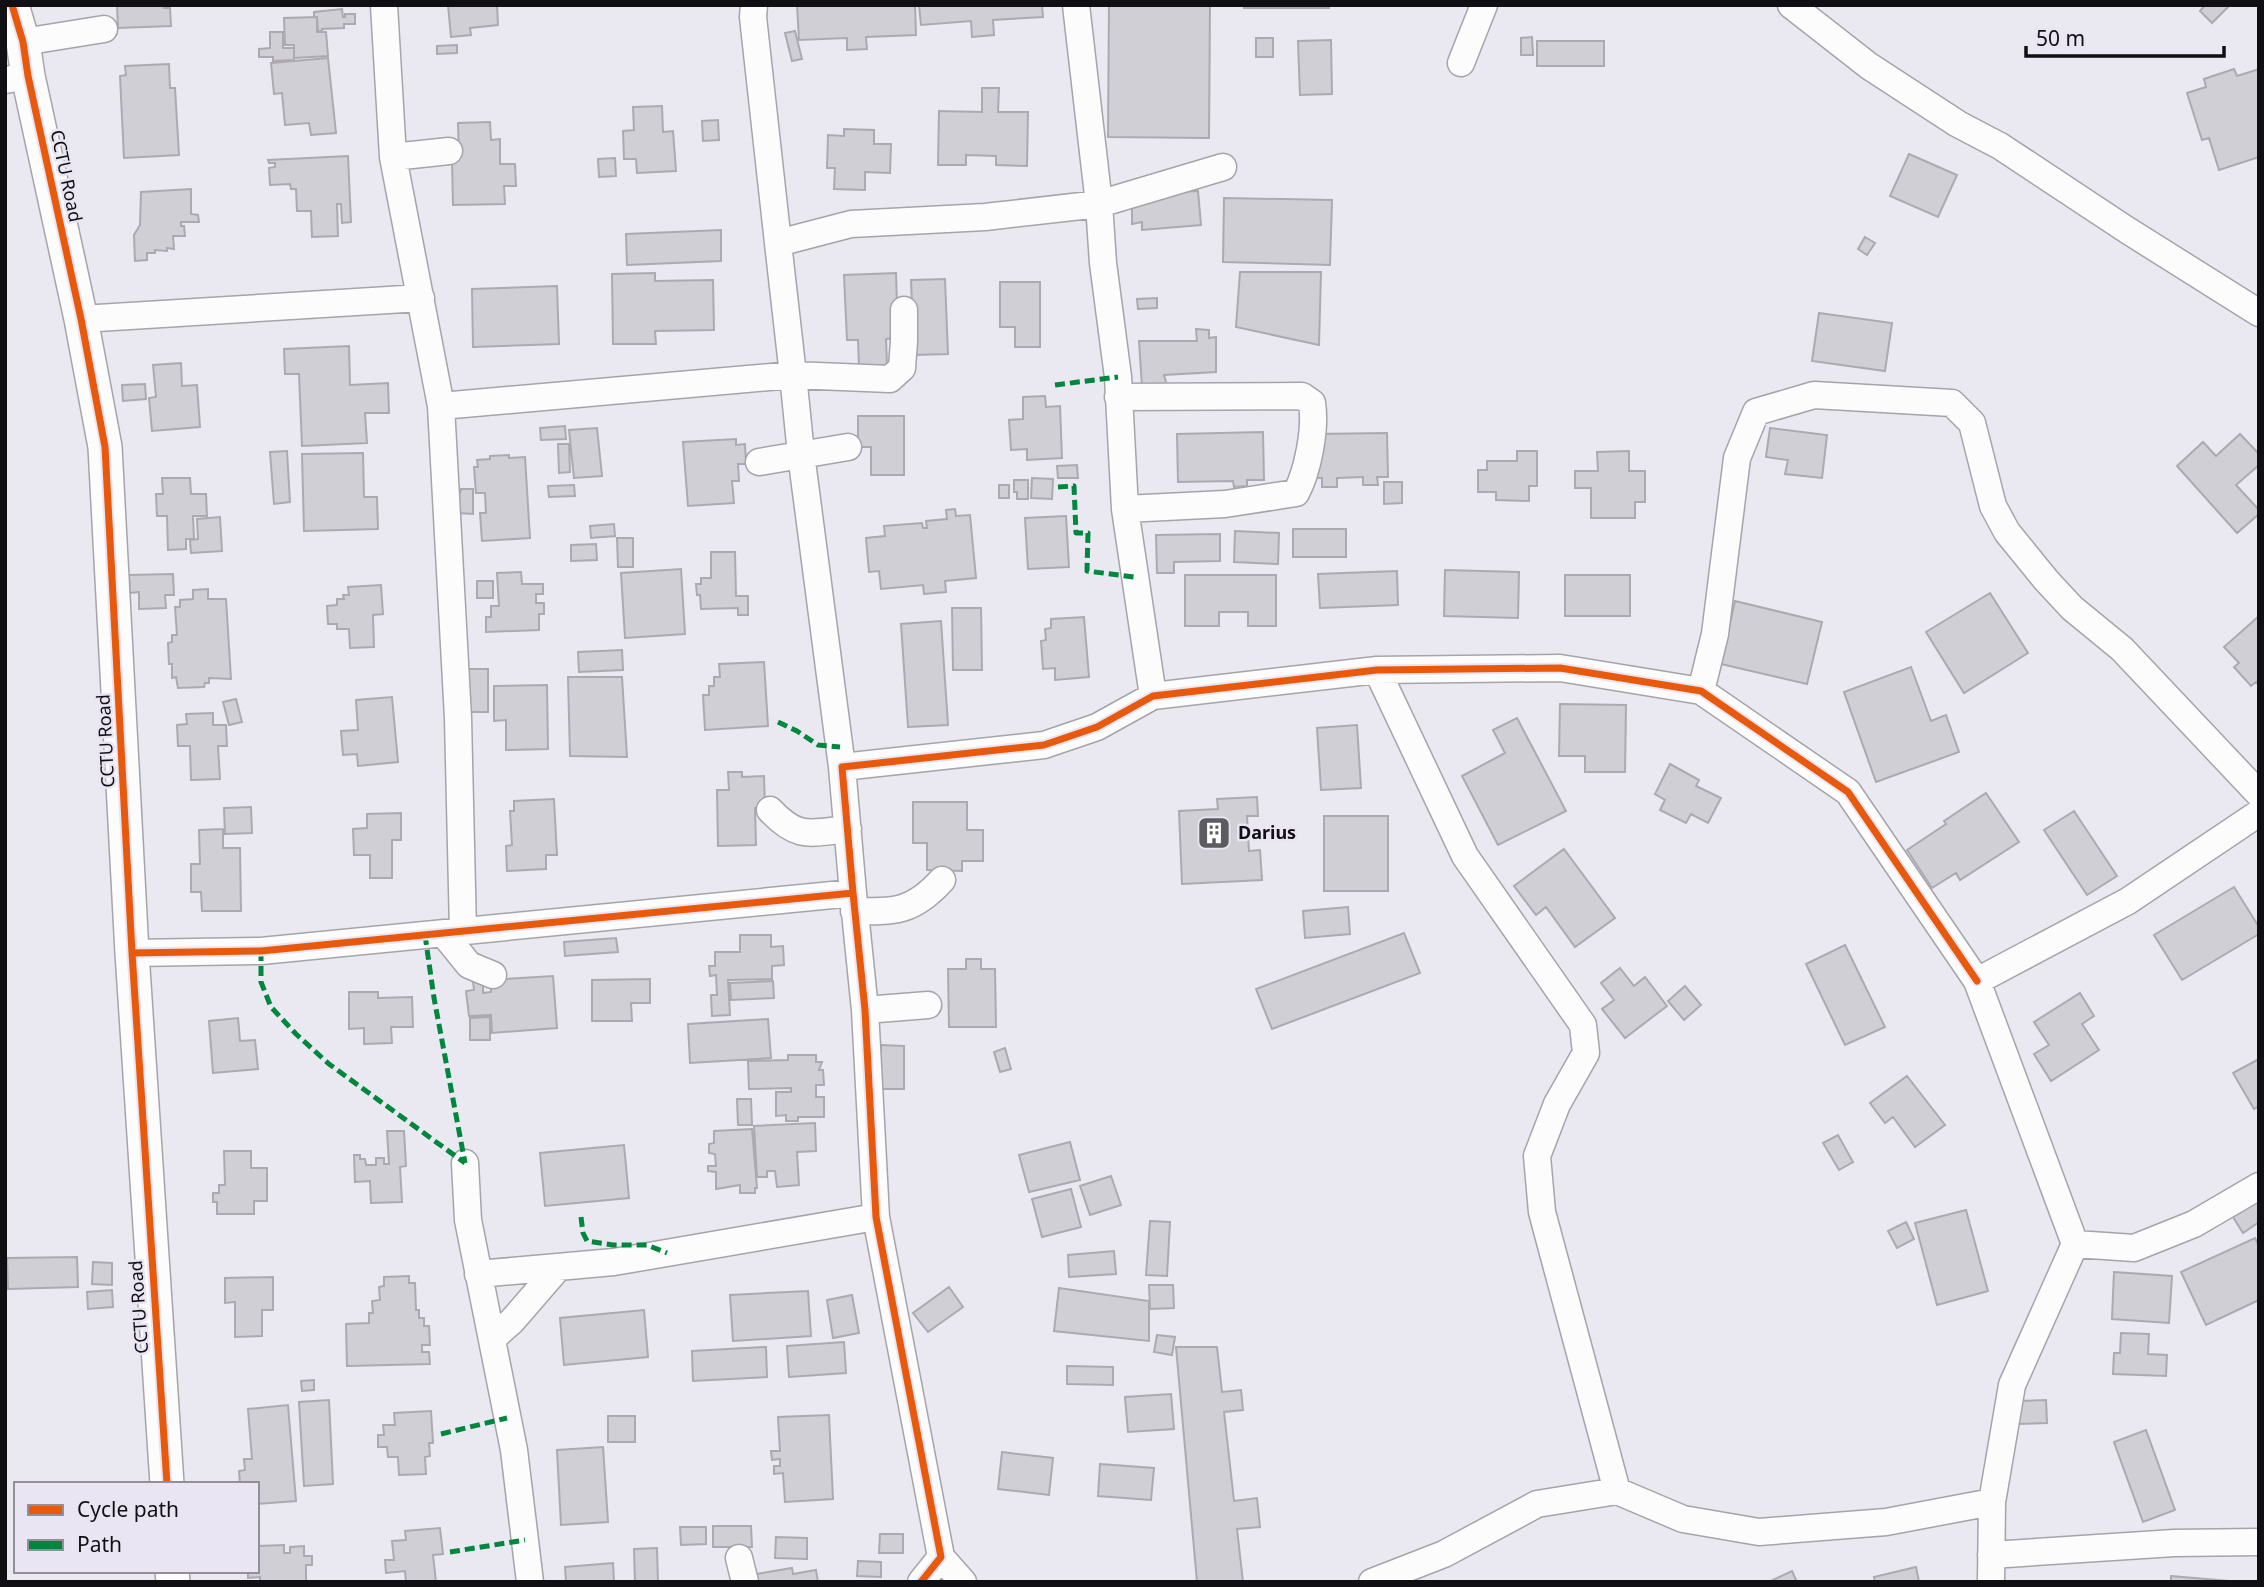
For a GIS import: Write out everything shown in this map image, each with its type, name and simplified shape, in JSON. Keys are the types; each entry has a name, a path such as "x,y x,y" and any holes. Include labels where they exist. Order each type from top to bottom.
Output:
{"street":[{"name":"CCTU Road","path":"12,5 23,42 17,78 81,319 105,447 132,953 167,1482"},
{"path":"384,5 393,157 441,405 458,718 453,932 469,965 493,975"},
{"path":"754,5 752,17 801,454 842,767 865,1010 876,1217 941,1557 963,1582"},
{"path":"1076,5 1118,397 1125,509 1153,696"},
{"path":"1461,63 1483,5"},
{"path":"1791,5 1869,66 1958,124 2000,146 2259,313"},
{"path":"23,42 104,29"},
{"path":"393,157 449,151"},
{"path":"778,243 851,224 985,216 1099,204 1223,167"},
{"path":"81,319 421,298"},
{"path":"441,405 793,375 890,379 902,368 904,310"},
{"path":"1701,691 1715,634 1737,458 1756,412 1814,395 1952,403 1972,424 1993,506 2007,532 2072,608 2122,649 2259,794"},
{"path":"1118,397 1302,396 1312,403 1314,417 1303,479 1296,493 1225,504 1125,509"},
{"path":"759,462 848,447"},
{"path":"842,767 1044,745 1097,727 1153,696 1377,670 1560,668 1701,691 1848,792 1978,981 2076,1244 2012,1385 1992,1502 1991,1582"},
{"path":"1377,670 1465,856 1583,1025 1586,1053 1557,1104 1537,1156 1542,1212 1617,1491"},
{"path":"770,810 782,823 799,833 848,829"},
{"path":"1978,981 2128,901 2259,813"},
{"path":"132,953 261,951 453,932 853,902 880,912 906,908 926,898 942,880"},
{"path":"865,1010 928,1005"},
{"path":"466,1163 468,1220 514,1450 530,1582"},
{"path":"2076,1244 2134,1248 2194,1224 2259,1186"},
{"path":"478,1274 557,1269 652,1257 876,1217"},
{"path":"492,1339 512,1321 557,1269"},
{"path":"1372,1582 1444,1554 1537,1504 1617,1491 1683,1519 1759,1532 1886,1522 1992,1502"},
{"path":"1992,1555 2174,1543 2259,1542"},
{"path":"921,1582 941,1557"}],"building":[{"path":"117,5 163,5 164,8 170,8 171,26 118,28"},
{"path":"448,5 497,5 498,25 470,28 471,35 451,37"},
{"path":"797,5 915,5 916,35 866,37 867,49 847,50 847,38 799,40"},
{"path":"919,5 1042,5 1043,17 993,20 994,35 972,37 971,21 921,25"},
{"path":"1109,5 1210,5 1209,138 1108,137"},
{"path":"1244,5 1329,5 1329,8 1244,8"},
{"path":"2205,5 2230,5 2212,23 2200,11"},
{"path":"342,9 343,17 345,14 355,14 355,24 318,31 314,12"},
{"path":"317,17 317,32 326,32 328,56 294,58 294,45 285,45 284,18"},
{"path":"795,31 802,59 792,61 785,33"},
{"path":"270,32 283,32 283,48 294,48 294,60 273,61 273,57 259,57 259,49 270,48"},
{"path":"1532,37 1533,55 1521,55 1521,38"},
{"path":"1256,38 1273,38 1273,57 1256,57"},
{"path":"1331,40 1332,94 1300,95 1298,41"},
{"path":"1537,41 1604,41 1604,66 1537,66"},
{"path":"457,45 457,53 437,54 437,46"},
{"path":"328,58 336,133 311,135 309,123 285,125 282,93 274,94 271,63"},
{"path":"169,64 170,88 175,88 179,155 124,158 120,76 126,75 125,66"},
{"path":"2234,69 2237,76 2259,69 2259,157 2219,170 2209,138 2202,140 2187,93 2206,87 2204,79"},
{"path":"982,88 999,88 998,112 1028,112 1027,166 996,165 996,156 966,155 966,165 938,165 939,111 982,112"},
{"path":"662,106 663,132 673,131 676,171 637,173 636,159 624,159 623,131 634,130 633,107"},
{"path":"718,120 719,140 703,141 702,121"},
{"path":"490,122 491,140 500,139 500,164 515,164 516,186 504,186 505,204 453,205 452,158 459,158 458,123"},
{"path":"844,129 874,130 874,144 891,144 890,173 865,172 865,190 834,189 835,168 827,168 828,135 844,136"},
{"path":"1909,154 1957,175 1938,217 1890,196"},
{"path":"348,156 351,222 342,223 341,204 337,204 338,236 312,237 311,211 297,211 296,189 291,189 290,184 270,185 269,168 275,167 275,163 269,163 268,160"},
{"path":"615,158 616,176 599,177 598,159"},
{"path":"191,189 191,214 198,215 199,222 181,222 185,236 173,236 174,249 155,250 155,253 147,253 147,260 135,261 134,235 140,225 141,192"},
{"path":"1198,191 1201,225 1142,230 1142,222 1132,224 1132,201 1162,192"},
{"path":"1224,198 1332,200 1330,265 1223,262"},
{"path":"721,230 721,261 627,265 626,234"},
{"path":"1865,237 1875,243 1867,255 1858,249"},
{"path":"1240,272 1321,272 1319,345 1236,327"},
{"path":"655,273 655,281 713,280 714,330 655,331 656,344 613,344 612,274"},
{"path":"896,273 898,338 886,339 887,365 859,366 858,340 847,340 844,275"},
{"path":"945,279 948,354 914,355 911,280"},
{"path":"1000,282 1040,282 1040,347 1015,347 1015,327 1000,327"},
{"path":"557,286 559,344 473,347 472,289"},
{"path":"1157,298 1157,308 1138,309 1137,299"},
{"path":"1819,313 1892,323 1885,371 1812,361"},
{"path":"1196,329 1209,330 1209,338 1216,337 1216,372 1164,375 1167,385 1142,387 1139,341 1197,341"},
{"path":"349,346 350,385 388,383 389,413 365,413 367,443 302,446 299,374 285,374 284,349"},
{"path":"181,363 182,386 197,385 200,427 152,431 149,398 156,397 153,365"},
{"path":"145,384 146,399 123,401 122,385"},
{"path":"1045,396 1046,407 1060,406 1062,458 1027,460 1027,449 1011,450 1009,420 1023,419 1023,397"},
{"path":"858,416 904,416 904,475 871,475 871,447 858,447"},
{"path":"565,426 566,439 541,440 540,428"},
{"path":"597,428 602,476 574,478 569,430"},
{"path":"1770,428 1827,435 1822,478 1785,474 1788,460 1766,457"},
{"path":"1263,432 1264,480 1247,480 1247,486 1234,487 1233,481 1178,482 1177,434"},
{"path":"1387,433 1388,477 1377,477 1378,485 1363,485 1363,477 1337,478 1337,487 1322,487 1322,478 1314,478 1314,434"},
{"path":"2240,434 2259,454 2259,465 2236,485 2259,510 2259,514 2237,533 2177,466 2203,442 2216,456"},
{"path":"736,439 736,445 745,444 746,464 738,464 739,481 732,481 734,503 688,506 683,442"},
{"path":"558,444 569,444 570,472 559,473"},
{"path":"287,451 290,502 274,504 270,452"},
{"path":"1517,451 1537,451 1537,486 1529,486 1529,501 1496,500 1496,492 1478,492 1478,470 1487,470 1487,461 1517,461"},
{"path":"1629,451 1629,471 1645,471 1645,502 1635,502 1635,518 1591,518 1591,488 1575,488 1575,471 1598,471 1597,452"},
{"path":"363,453 364,497 377,497 378,529 304,531 302,454"},
{"path":"509,455 509,458 525,457 530,538 482,541 480,513 486,513 485,493 476,493 474,467 478,467 477,460"},
{"path":"1077,465 1078,478 1058,478 1057,466"},
{"path":"162,478 190,478 191,494 206,494 207,516 193,516 194,539 186,539 186,549 168,550 167,516 157,516 156,494 163,494"},
{"path":"1032,478 1053,479 1052,499 1031,498"},
{"path":"1014,480 1028,480 1028,499 1017,499"},
{"path":"1384,482 1402,482 1402,503 1384,504"},
{"path":"574,485 575,496 549,497 548,486"},
{"path":"999,485 1009,485 1009,498 999,498"},
{"path":"461,489 473,489 473,514 457,513 457,493 460,493"},
{"path":"955,509 956,516 970,515 976,578 945,581 946,592 924,594 923,585 881,589 879,571 869,572 866,538 885,536 884,526 922,523 923,528 927,528 926,521 947,519 946,510"},
{"path":"1066,516 1069,567 1028,569 1025,518"},
{"path":"220,517 222,551 191,553 190,540 198,539 197,519"},
{"path":"614,524 615,536 591,538 590,526"},
{"path":"1293,529 1346,529 1346,557 1293,557"},
{"path":"1235,531 1279,533 1278,564 1234,562"},
{"path":"1220,534 1220,561 1174,562 1174,573 1157,573 1156,535"},
{"path":"617,538 633,538 633,567 618,567"},
{"path":"596,544 597,560 571,561 571,545"},
{"path":"711,552 735,552 736,596 748,596 748,615 738,615 738,608 701,609 696,584 701,584 701,578 711,578"},
{"path":"681,569 685,634 625,638 621,573"},
{"path":"1445,570 1519,572 1518,618 1444,616"},
{"path":"1397,571 1398,605 1320,608 1318,574"},
{"path":"521,572 522,584 543,584 543,594 536,594 536,603 544,603 544,614 539,614 539,630 486,632 486,617 491,617 491,606 499,606 497,573"},
{"path":"173,574 174,595 165,595 166,608 139,609 139,592 130,593 129,575"},
{"path":"1185,575 1276,575 1276,626 1248,626 1248,612 1219,612 1219,626 1185,626"},
{"path":"1565,575 1630,575 1630,616 1565,616"},
{"path":"477,581 493,581 493,598 477,598"},
{"path":"381,585 383,614 373,615 374,647 350,648 349,629 337,629 337,624 328,624 327,606 337,605 337,599 344,599 343,595 349,595 348,587"},
{"path":"208,589 208,599 226,599 231,679 209,678 209,683 205,683 204,687 178,688 176,677 172,678 168,643 172,642 172,635 177,635 175,607 180,607 180,600 193,599 193,590"},
{"path":"1990,593 2028,653 1964,693 1926,632"},
{"path":"1735,601 1822,622 1807,684 1721,664"},
{"path":"952,608 981,608 982,670 953,670"},
{"path":"2259,616 2259,685 2256,682 2251,686 2234,667 2239,663 2224,647"},
{"path":"1084,617 1089,677 1055,680 1055,668 1043,669 1041,641 1046,640 1045,629 1051,628 1051,619"},
{"path":"941,621 948,725 908,727 901,624"},
{"path":"622,650 623,670 579,672 578,652"},
{"path":"764,662 768,726 705,730 703,695 709,695 709,686 714,686 714,677 720,677 719,664"},
{"path":"1911,667 1931,721 1946,715 1959,752 1876,782 1844,692"},
{"path":"464,669 488,669 488,712 464,712"},
{"path":"568,677 622,677 627,757 570,756"},
{"path":"547,685 548,749 506,750 506,720 494,721 494,686"},
{"path":"392,697 398,762 358,766 357,754 343,755 341,731 358,730 356,700"},
{"path":"236,699 242,722 229,725 223,702"},
{"path":"1560,704 1626,705 1625,772 1585,772 1585,756 1559,756"},
{"path":"213,713 213,725 226,725 227,746 218,746 220,779 191,780 190,746 178,746 177,725 187,724 186,714"},
{"path":"1517,718 1566,811 1498,845 1462,776 1505,753 1493,730"},
{"path":"1357,725 1361,788 1321,790 1317,728"},
{"path":"1670,764 1699,780 1696,786 1721,798 1708,823 1691,814 1686,823 1660,810 1665,800 1655,794"},
{"path":"728,772 742,772 742,777 764,776 765,808 755,808 756,845 718,846 717,790 729,790"},
{"path":"1986,793 2019,842 1960,880 1956,873 1932,888 1907,850"},
{"name":"Darius","path":"1257,797 1258,816 1247,816 1249,851 1260,850 1262,880 1182,884 1179,811 1218,809 1217,799"},
{"path":"554,799 557,855 546,855 546,869 507,871 506,846 512,845 510,811 514,811 514,801"},
{"path":"913,802 967,802 967,830 983,830 983,861 962,861 962,871 927,870 927,843 913,843"},
{"path":"251,807 252,833 225,834 224,808"},
{"path":"2074,811 2117,876 2087,895 2044,830"},
{"path":"401,813 401,840 392,840 392,878 370,878 370,855 354,855 353,829 367,828 367,814"},
{"path":"1324,816 1388,816 1388,891 1324,891"},
{"path":"223,829 223,848 240,848 241,911 202,911 201,892 191,892 191,864 200,864 199,830"},
{"path":"1564,849 1615,918 1575,947 1546,907 1536,915 1514,886"},
{"path":"2234,887 2259,927 2259,934 2182,980 2154,935"},
{"path":"1348,907 1350,934 1305,938 1303,911"},
{"path":"1404,933 1420,973 1272,1029 1256,989"},
{"path":"740,935 771,935 771,947 783,946 784,965 772,966 772,979 728,980 730,1015 712,1016 711,995 717,995 716,975 710,976 709,966 715,966 715,952 740,952"},
{"path":"616,938 618,952 565,956 564,942"},
{"path":"1845,945 1885,1027 1845,1045 1806,964"},
{"path":"966,959 981,959 981,969 995,969 996,1027 949,1027 948,969 966,969"},
{"path":"1620,968 1634,986 1645,977 1667,1006 1625,1038 1602,1009 1614,1000 1601,983"},
{"path":"553,976 557,1028 492,1033 491,1015 469,1016 466,991 474,990 473,982 483,981 483,993 491,992 490,980"},
{"path":"650,979 650,1003 631,1003 632,1021 592,1021 592,980"},
{"path":"773,981 774,998 731,1000 730,983"},
{"path":"1685,986 1701,1005 1684,1020 1668,1001"},
{"path":"349,992 378,992 378,998 412,997 413,1027 391,1027 392,1043 364,1044 364,1028 349,1029"},
{"path":"2080,993 2094,1016 2082,1024 2099,1050 2051,1081 2034,1054 2049,1045 2034,1022"},
{"path":"490,1017 490,1040 470,1040 470,1018"},
{"path":"238,1018 240,1041 255,1040 258,1069 213,1073 209,1021"},
{"path":"768,1019 771,1058 690,1063 688,1024"},
{"path":"881,1045 904,1046 904,1089 880,1089"},
{"path":"1005,1048 1011,1069 1000,1072 994,1052"},
{"path":"788,1055 816,1055 816,1062 822,1062 819,1070 823,1070 824,1085 816,1085 816,1097 824,1097 824,1117 798,1117 798,1121 786,1121 786,1115 776,1116 776,1092 791,1092 791,1088 749,1089 748,1061 788,1060"},
{"path":"2259,1059 2259,1106 2254,1109 2233,1073"},
{"path":"1907,1076 1945,1125 1915,1147 1893,1117 1885,1123 1870,1103"},
{"path":"737,1099 751,1099 752,1125 738,1125"},
{"path":"815,1123 816,1151 797,1152 799,1185 777,1187 775,1171 767,1171 767,1177 757,1177 754,1126"},
{"path":"752,1129 757,1188 755,1193 740,1193 740,1185 716,1189 716,1172 708,1171 708,1166 716,1166 715,1154 709,1153 709,1144 714,1143 714,1131"},
{"path":"387,1131 404,1131 406,1166 400,1167 402,1202 371,1203 370,1181 355,1182 354,1155 365,1159 366,1165 376,1165 376,1158 384,1158 384,1164 389,1164"},
{"path":"1838,1135 1853,1162 1839,1170 1823,1143"},
{"path":"1070,1142 1080,1180 1029,1192 1019,1155"},
{"path":"624,1145 629,1198 545,1206 540,1153"},
{"path":"224,1151 251,1151 251,1168 267,1168 267,1201 254,1201 254,1214 217,1214 217,1202 213,1202 213,1193 219,1193 219,1185 225,1185"},
{"path":"1111,1176 1121,1205 1090,1215 1080,1186"},
{"path":"1071,1189 1081,1227 1042,1237 1032,1199"},
{"path":"2259,1200 2259,1222 2243,1233 2233,1217"},
{"path":"1966,1210 1988,1291 1937,1305 1915,1223"},
{"path":"1150,1221 1170,1222 1167,1276 1146,1275"},
{"path":"1906,1222 1914,1239 1897,1248 1888,1231"},
{"path":"2255,1238 2259,1246 2259,1300 2206,1325 2181,1272"},
{"path":"1114,1251 1116,1274 1069,1277 1068,1255"},
{"path":"77,1257 78,1287 8,1289 7,1258"},
{"path":"93,1262 112,1263 112,1285 92,1284"},
{"path":"2114,1272 2172,1276 2169,1323 2112,1319"},
{"path":"409,1276 409,1283 415,1283 419,1318 424,1318 424,1326 429,1326 430,1345 422,1345 422,1352 429,1352 430,1364 347,1366 346,1324 369,1323 369,1313 373,1313 372,1301 380,1300 379,1287 384,1286 384,1277"},
{"path":"273,1277 273,1310 262,1310 262,1336 235,1337 235,1302 225,1303 225,1278"},
{"path":"1149,1285 1173,1285 1174,1308 1150,1309"},
{"path":"949,1287 963,1307 928,1332 913,1313"},
{"path":"1059,1288 1149,1301 1149,1341 1054,1331"},
{"path":"112,1290 113,1307 88,1309 87,1292"},
{"path":"808,1291 811,1336 733,1341 730,1295"},
{"path":"852,1295 859,1333 833,1338 827,1300"},
{"path":"644,1310 648,1357 564,1365 560,1318"},
{"path":"2121,1333 2149,1334 2148,1354 2167,1355 2166,1376 2113,1374 2114,1353 2120,1353"},
{"path":"1157,1335 1175,1337 1172,1355 1154,1352"},
{"path":"844,1342 846,1373 789,1377 787,1346"},
{"path":"766,1347 767,1377 693,1381 692,1351"},
{"path":"1176,1347 1217,1347 1222,1392 1241,1390 1243,1410 1224,1412 1234,1501 1257,1498 1260,1527 1237,1529 1243,1582 1197,1582"},
{"path":"1067,1366 1113,1367 1113,1385 1067,1384"},
{"path":"314,1380 314,1390 302,1391 301,1381"},
{"path":"1171,1394 1174,1429 1128,1432 1125,1397"},
{"path":"329,1400 333,1484 304,1486 299,1402"},
{"path":"2046,1400 2047,1423 2018,1424 2017,1401"},
{"path":"288,1405 296,1501 259,1504 259,1482 240,1482 239,1471 245,1470 244,1459 252,1459 248,1409"},
{"path":"431,1411 433,1443 429,1443 430,1456 425,1457 426,1474 399,1475 398,1457 388,1457 387,1447 378,1447 378,1435 384,1435 383,1425 395,1425 394,1413"},
{"path":"829,1415 833,1499 785,1502 783,1473 774,1474 774,1466 780,1466 780,1459 772,1460 771,1451 780,1451 778,1417"},
{"path":"608,1416 635,1416 635,1442 608,1442"},
{"path":"2146,1430 2175,1510 2143,1522 2114,1442"},
{"path":"603,1447 608,1522 561,1525 557,1450"},
{"path":"1002,1452 1053,1458 1049,1495 998,1489"},
{"path":"1100,1464 1154,1468 1151,1500 1098,1496"},
{"path":"713,1526 751,1526 752,1547 713,1547"},
{"path":"680,1527 706,1527 706,1544 681,1545"},
{"path":"440,1528 443,1554 433,1555 436,1582 406,1582 405,1571 386,1573 385,1560 394,1560 392,1541 406,1540 405,1531"},
{"path":"880,1534 903,1534 903,1553 879,1553"},
{"path":"776,1537 807,1538 807,1559 775,1558"},
{"path":"284,1545 284,1553 290,1553 290,1547 304,1546 304,1556 312,1556 312,1565 306,1565 306,1582 260,1582 260,1577 248,1578 248,1573 259,1573 259,1546"},
{"path":"657,1548 658,1582 635,1582 634,1549"},
{"path":"858,1561 881,1562 881,1577 857,1576"},
{"path":"613,1563 614,1582 566,1582 565,1567"},
{"path":"1916,1567 1919,1582 1875,1582 1874,1577"},
{"path":"792,1568 793,1574 816,1570 818,1582 751,1582 750,1575"},
{"path":"1792,1571 1797,1582 1771,1582 1771,1581"},
{"path":"2171,1576 2241,1582 2171,1582"}],"marked path":[{"path":"1055,385 1118,377"},
{"path":"1058,487 1074,486 1076,533 1088,533 1087,571 1134,577"},
{"path":"778,722 818,745 840,747"},
{"path":"425,935 465,1163"},
{"path":"261,951 261,982 271,1007 296,1034 329,1064 465,1163"},
{"path":"581,1217 587,1241 613,1245 647,1245 667,1253"},
{"path":"441,1434 507,1418"},
{"path":"450,1552 525,1540"}],"cycle path":[{"path":"12,5 23,42 105,447 132,953 167,1482"},
{"path":"853,893 842,767 1044,745 1097,727 1153,696 1377,670 1560,668 1701,691 1848,792 1977,981"},
{"path":"132,953 261,951 853,893 865,1010 876,1217 941,1557 921,1582"}],"place":[{"name":"Darius","path":"1214,833"}]}
